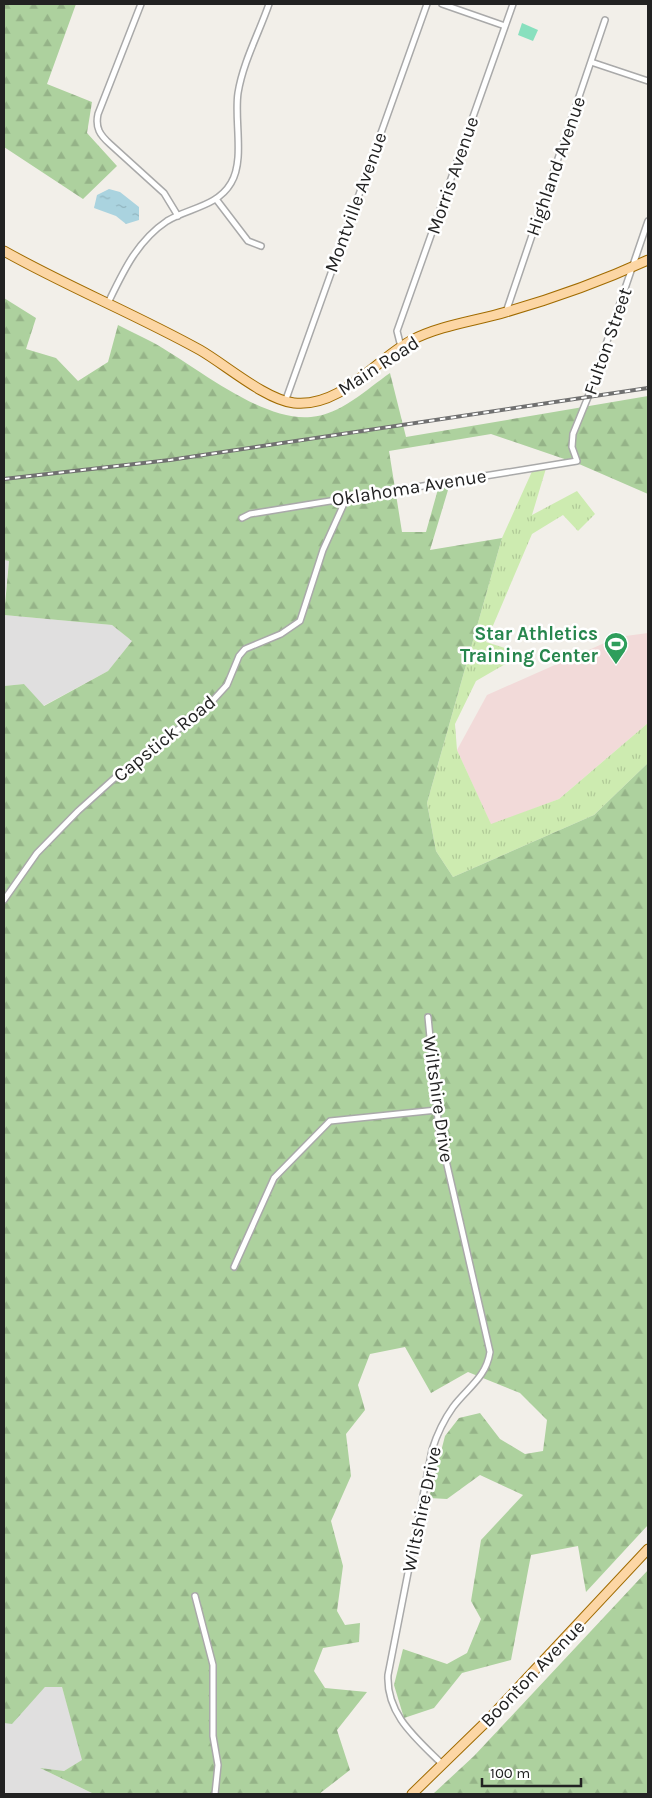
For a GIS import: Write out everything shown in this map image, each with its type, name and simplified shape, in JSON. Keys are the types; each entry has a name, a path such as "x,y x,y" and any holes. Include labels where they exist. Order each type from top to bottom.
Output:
{"main road":[{"name":"Main Road","path":"4,251 55,279 108,303 202,351 276,398 285,402 308,403 336,393 358,380 401,347 427,334 505,313 579,289 648,260"},
{"name":"Boonton Avenue","path":"412,1794 530,1676 648,1549"}],"street":[{"path":"141,4 98,114 98,128 102,136 110,144 164,193 178,216"},
{"path":"108,303 123,271 141,244 161,226 216,199 230,185 236,173 236,108 239,88 244,68 270,4"},
{"name":"Montville Avenue","path":"285,402 427,4"},
{"path":"442,4 505,26"},
{"name":"Morris Avenue","path":"401,347 397,330 513,4"},
{"name":"Highland Avenue","path":"505,313 605,20"},
{"path":"591,62 648,81"},
{"path":"216,199 248,241 260,246"},
{"name":"Fulton Street","path":"577,461 572,447 573,434 591,389 648,221"},
{"name":"Oklahoma Avenue","path":"242,518 250,514 347,497 577,461"},
{"name":"Capstick Road","path":"4,900 36,853 78,811 118,776 205,709 227,686 239,656 245,649 286,632 300,622 323,550 347,497"},
{"name":"Wiltshire Drive","path":"428,1017 439,1130 490,1352 483,1374 463,1395 444,1421 432,1450 388,1684 393,1706 401,1722 443,1765"},
{"path":"234,1268 274,1178 330,1121 437,1110"},
{"path":"195,1596 213,1665 213,1736 218,1764 215,1794"}],"shaded area":[{"path":"4,560 9,561 4,607"},
{"path":"4,615 112,625 132,641 108,671 43,706 24,684 4,686"},
{"path":"648,633 648,723 559,799 491,825 457,750 487,695 618,637"},
{"path":"45,1687 62,1687 83,1760 64,1771 42,1769 94,1794 4,1794 4,1723 12,1723"}],"green space":[{"path":"4,4 76,4 47,84 92,102 87,133 117,166 83,199 4,147"},
{"path":"522,23 538,30 533,41 518,35"},
{"path":"4,298 36,318 26,349 56,358 78,381 108,362 118,325 152,342 250,402 271,411 292,416 311,417 332,412 353,400 390,373 406,437 648,396 648,494 579,464 491,434 389,451 402,532 426,532 440,482 451,480 430,550 502,538 427,803 436,851 453,877 594,815 648,763 648,1525 586,1592 578,1546 531,1555 511,1660 462,1673 434,1708 404,1718 394,1685 403,1649 447,1664 467,1653 481,1619 471,1601 481,1540 523,1495 480,1475 447,1499 429,1498 445,1436 459,1418 480,1413 500,1439 525,1454 543,1451 547,1420 520,1393 468,1372 431,1393 405,1347 370,1354 358,1385 365,1410 346,1434 351,1476 331,1521 343,1566 337,1611 345,1625 360,1623 359,1642 323,1648 314,1671 325,1688 367,1692 337,1730 350,1770 319,1794 94,1794 40,1768 64,1771 82,1760 62,1687 45,1687 12,1724 4,1723 4,686 24,684 44,706 108,671 132,641 112,625 4,615 9,561 4,560"},
{"path":"547,465 532,515 577,491 595,514 578,531 563,515 532,534 486,642 508,649 507,663 476,681 455,724 457,750 491,824 559,799 648,723 648,763 594,815 453,877 436,851 427,803 502,538 534,467"},
{"path":"648,1570 648,1794 433,1794 474,1756"}],"water":[{"path":"109,189 120,192 139,207 139,220 126,224 116,216 94,208 97,195"}],"railway":[{"path":"4,479 170,460 648,388"}],"place":[{"name":"Star Athletics Training Center","path":"616,665"}]}
